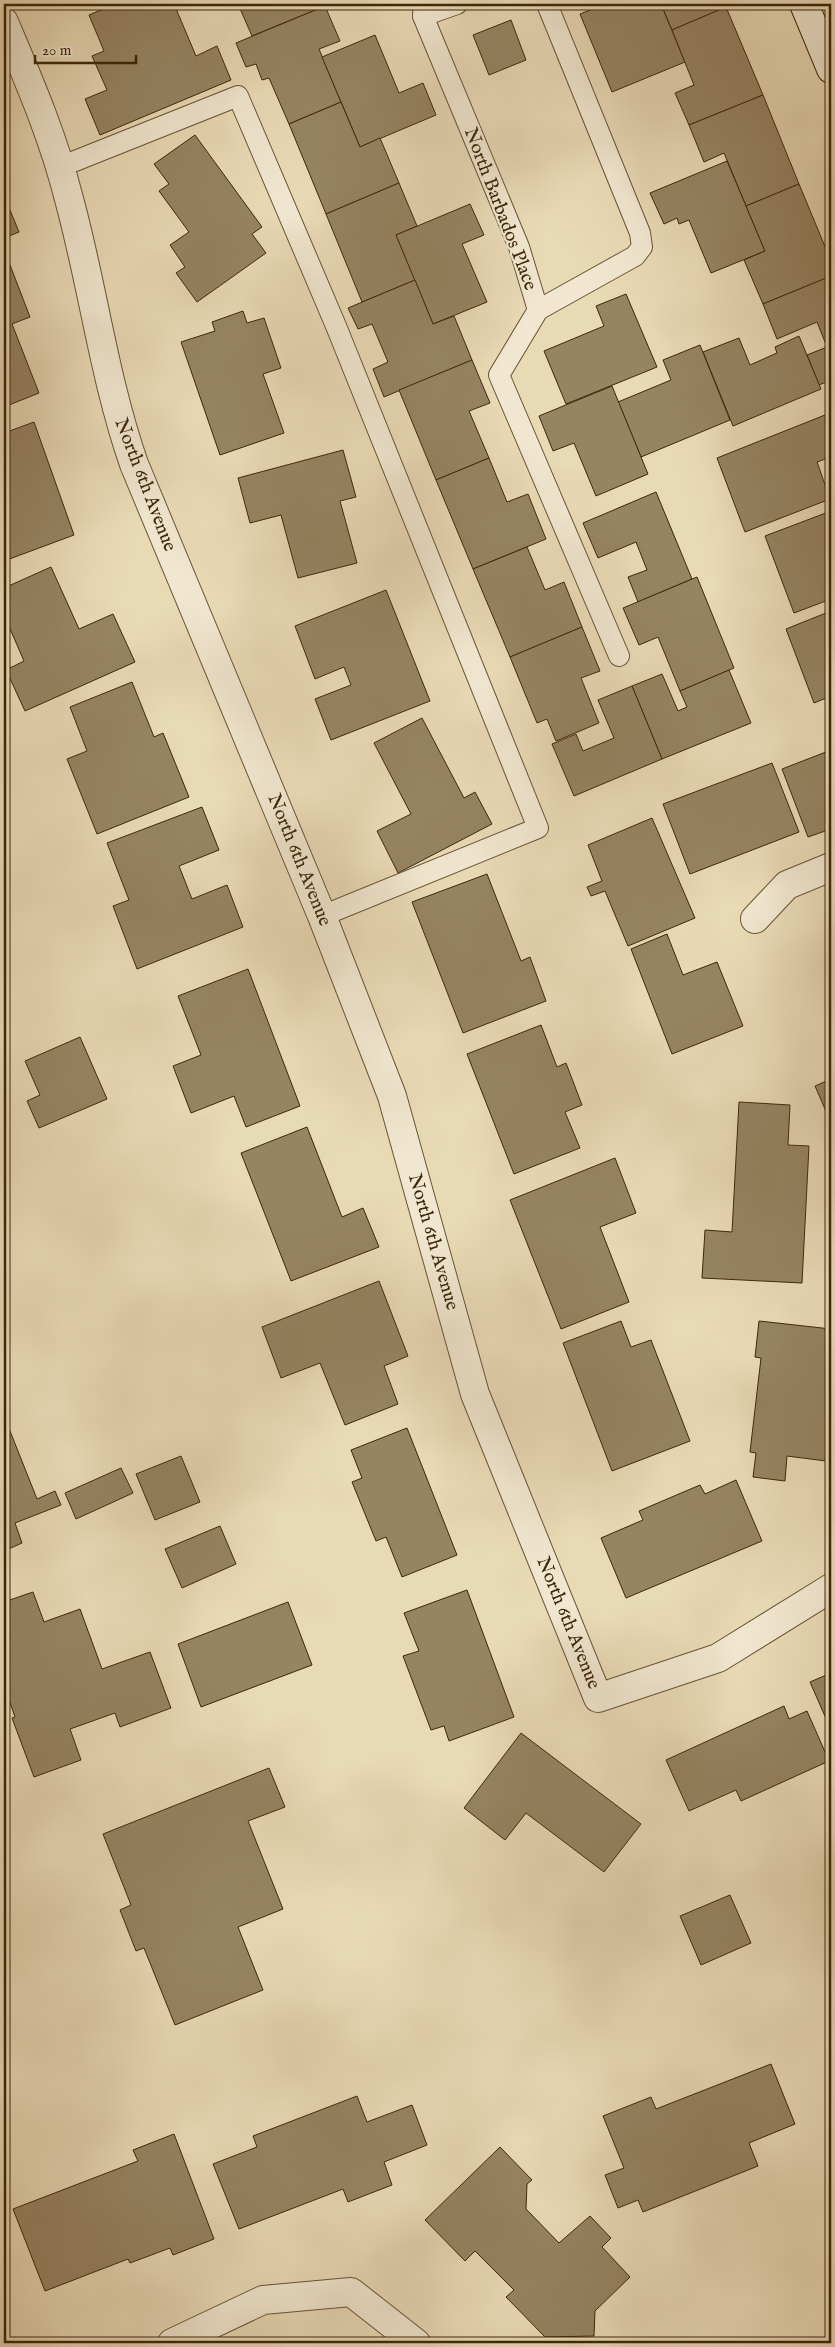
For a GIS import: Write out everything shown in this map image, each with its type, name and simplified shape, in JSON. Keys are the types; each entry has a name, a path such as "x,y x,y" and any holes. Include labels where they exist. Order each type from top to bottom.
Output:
{"street":[{"path":"804,4 831,69"},
{"name":"North 6th Avenue","path":"4,22 46,122 70,200 119,420 134,464 322,916 392,1096 475,1394 598,1698 718,1658 831,1588"},
{"path":"755,919 787,885 831,867"},
{"path":"172,2343 263,2300 351,2292 416,2343"}],"lane":[{"path":"423,10 457,4"},
{"path":"538,310 635,256 642,247 640,233 546,4"},
{"name":"North Barbados Place","path":"423,10 519,247 538,310 499,375 619,656"},
{"path":"60,167 238,96 336,326 538,828 322,916"}],"building":[{"path":"115,4 174,4 196,56 217,46 231,80 100,135 85,99 107,90 92,56 104,51 89,15"},
{"path":"238,4 324,4 325,6 252,36"},
{"path":"605,4 661,4 685,62 612,92 580,14"},
{"path":"661,4 725,4 726,7 672,30"},
{"path":"325,6 340,41 319,49 341,102 289,124 269,78 262,80 256,64 246,67 236,43"},
{"path":"726,7 763,95 689,125 675,93 694,85 672,30"},
{"path":"511,20 526,60 489,75 473,35"},
{"path":"375,35 399,93 423,83 436,115 360,147 322,57"},
{"path":"763,95 799,184 746,206 724,153 704,162 689,125"},
{"path":"341,102 360,147 380,138 399,183 326,214 289,124"},
{"path":"195,135 262,227 252,234 266,253 197,302 176,273 185,267 170,245 189,232 159,191 169,184 154,164"},
{"path":"727,161 765,251 711,273 689,220 679,224 677,218 664,224 650,193"},
{"path":"399,183 417,226 396,235 415,280 362,302 326,214"},
{"path":"799,184 831,261 831,276 763,304 744,260 765,251 746,206"},
{"path":"4,199 19,232 4,238"},
{"path":"470,204 484,235 462,244 487,302 433,324 396,235"},
{"path":"10,265 30,317 12,324 39,393 4,407 4,267"},
{"path":"831,276 831,380 819,385 807,355 827,347 817,322 777,339 763,304"},
{"path":"415,280 433,324 454,316 472,360 384,397 373,369 388,362 372,324 358,329 348,308"},
{"path":"626,294 657,367 566,404 544,351 604,326 596,306"},
{"path":"243,311 247,323 264,318 281,368 263,374 284,433 220,455 181,342 215,331 212,322"},
{"path":"799,336 821,389 733,426 703,352 739,338 750,365 777,353 775,347"},
{"path":"700,345 730,420 641,457 618,402 671,380 663,360"},
{"path":"472,360 490,403 469,411 489,458 436,480 399,390"},
{"path":"612,386 648,474 596,496 574,443 553,451 539,416"},
{"path":"830,413 831,457 817,462 830,499 745,532 717,458"},
{"path":"34,422 74,535 4,561 4,433"},
{"path":"343,450 356,497 340,501 357,563 298,578 281,515 250,523 238,478"},
{"path":"489,458 507,502 528,494 546,539 473,569 436,480"},
{"path":"656,492 692,579 638,602 628,577 647,570 636,542 598,558 583,523"},
{"path":"831,511 831,599 794,613 765,536"},
{"path":"527,547 545,590 564,582 582,627 510,657 473,569"},
{"path":"51,567 79,629 113,614 135,662 25,711 6,670 24,661 4,615 4,588"},
{"path":"697,577 734,668 680,691 658,637 639,645 623,608"},
{"path":"386,590 430,701 331,740 315,699 351,685 344,667 315,679 295,626"},
{"path":"831,611 831,696 814,703 786,629"},
{"path":"582,627 600,671 581,678 599,723 556,741 547,719 537,723 510,657"},
{"path":"729,670 751,723 662,759 632,686 662,674 678,711 687,707 680,691"},
{"path":"132,682 154,737 163,733 189,797 97,834 67,759 87,751 70,707"},
{"path":"632,686 662,759 574,796 552,744 576,734 583,751 614,738 598,700"},
{"path":"422,718 464,798 475,792 492,824 398,873 377,831 411,814 374,743"},
{"path":"831,750 831,829 808,837 782,769"},
{"path":"772,763 799,832 690,874 663,804"},
{"path":"202,807 219,850 179,866 192,899 227,885 243,927 137,969 113,906 129,900 107,843"},
{"path":"652,818 695,918 628,946 605,891 591,896 587,887 602,881 588,845"},
{"path":"487,874 521,961 530,957 546,1001 463,1033 412,902"},
{"path":"667,934 683,975 717,962 743,1026 672,1054 631,949"},
{"path":"248,969 300,1106 246,1127 234,1096 191,1113 173,1066 201,1055 178,996"},
{"path":"541,1025 557,1067 566,1063 582,1105 565,1112 580,1148 514,1174 467,1054"},
{"path":"80,1037 107,1099 39,1128 27,1101 40,1095 25,1061"},
{"path":"831,1048 831,1060 827,1050"},
{"path":"831,1079 831,1123 815,1086"},
{"path":"739,1102 790,1105 788,1145 809,1146 802,1283 702,1278 705,1230 732,1232"},
{"path":"307,1127 342,1217 363,1208 379,1247 291,1281 241,1153"},
{"path":"615,1158 636,1213 600,1227 629,1302 561,1329 510,1200"},
{"path":"379,1281 408,1356 384,1366 398,1404 345,1425 320,1363 281,1378 262,1327"},
{"path":"621,1321 631,1347 651,1340 690,1441 612,1471 563,1343"},
{"path":"759,1321 831,1329 831,1406 826,1461 787,1456 785,1481 753,1477 756,1453 750,1452 761,1358 755,1357"},
{"path":"8,1426 37,1499 55,1491 61,1505 15,1523 22,1543 4,1551 4,1427"},
{"path":"407,1428 457,1555 402,1577 386,1537 376,1541 352,1482 362,1478 351,1450"},
{"path":"181,1456 200,1502 155,1520 136,1474"},
{"path":"121,1468 133,1493 76,1519 65,1493"},
{"path":"736,1480 762,1541 626,1598 601,1538 643,1520 639,1511 700,1485 705,1494"},
{"path":"220,1526 236,1564 182,1588 165,1549"},
{"path":"467,1590 514,1717 449,1741 444,1726 431,1730 403,1656 419,1651 404,1613"},
{"path":"33,1592 44,1622 80,1609 102,1669 150,1652 171,1708 120,1727 115,1713 70,1729 81,1760 34,1777 12,1718 15,1717 4,1685 4,1602"},
{"path":"288,1602 312,1665 201,1707 178,1644"},
{"path":"831,1673 831,1730 810,1682"},
{"path":"784,1706 789,1719 807,1711 829,1761 741,1801 736,1790 689,1811 666,1760"},
{"path":"521,1733 641,1824 604,1872 526,1813 505,1840 464,1808"},
{"path":"269,1768 285,1807 248,1821 283,1909 238,1927 263,1990 175,2025 144,1948 136,1951 120,1910 131,1905 103,1834"},
{"path":"730,1895 751,1943 701,1965 680,1916"},
{"path":"771,2064 795,2124 749,2143 758,2166 643,2212 638,2200 618,2208 605,2175 624,2168 603,2116 651,2097 656,2109"},
{"path":"357,2096 367,2122 412,2105 427,2145 384,2162 392,2185 348,2202 343,2189 239,2229 213,2164 257,2147 253,2136"},
{"path":"174,2134 214,2239 173,2255 170,2248 130,2263 128,2259 45,2291 13,2209 138,2161 133,2150"},
{"path":"500,2147 532,2180 527,2184 526,2209 559,2243 590,2216 611,2238 602,2247 630,2277 595,2311 594,2336 545,2337 506,2297 514,2290 475,2251 465,2261 425,2220"}]}
